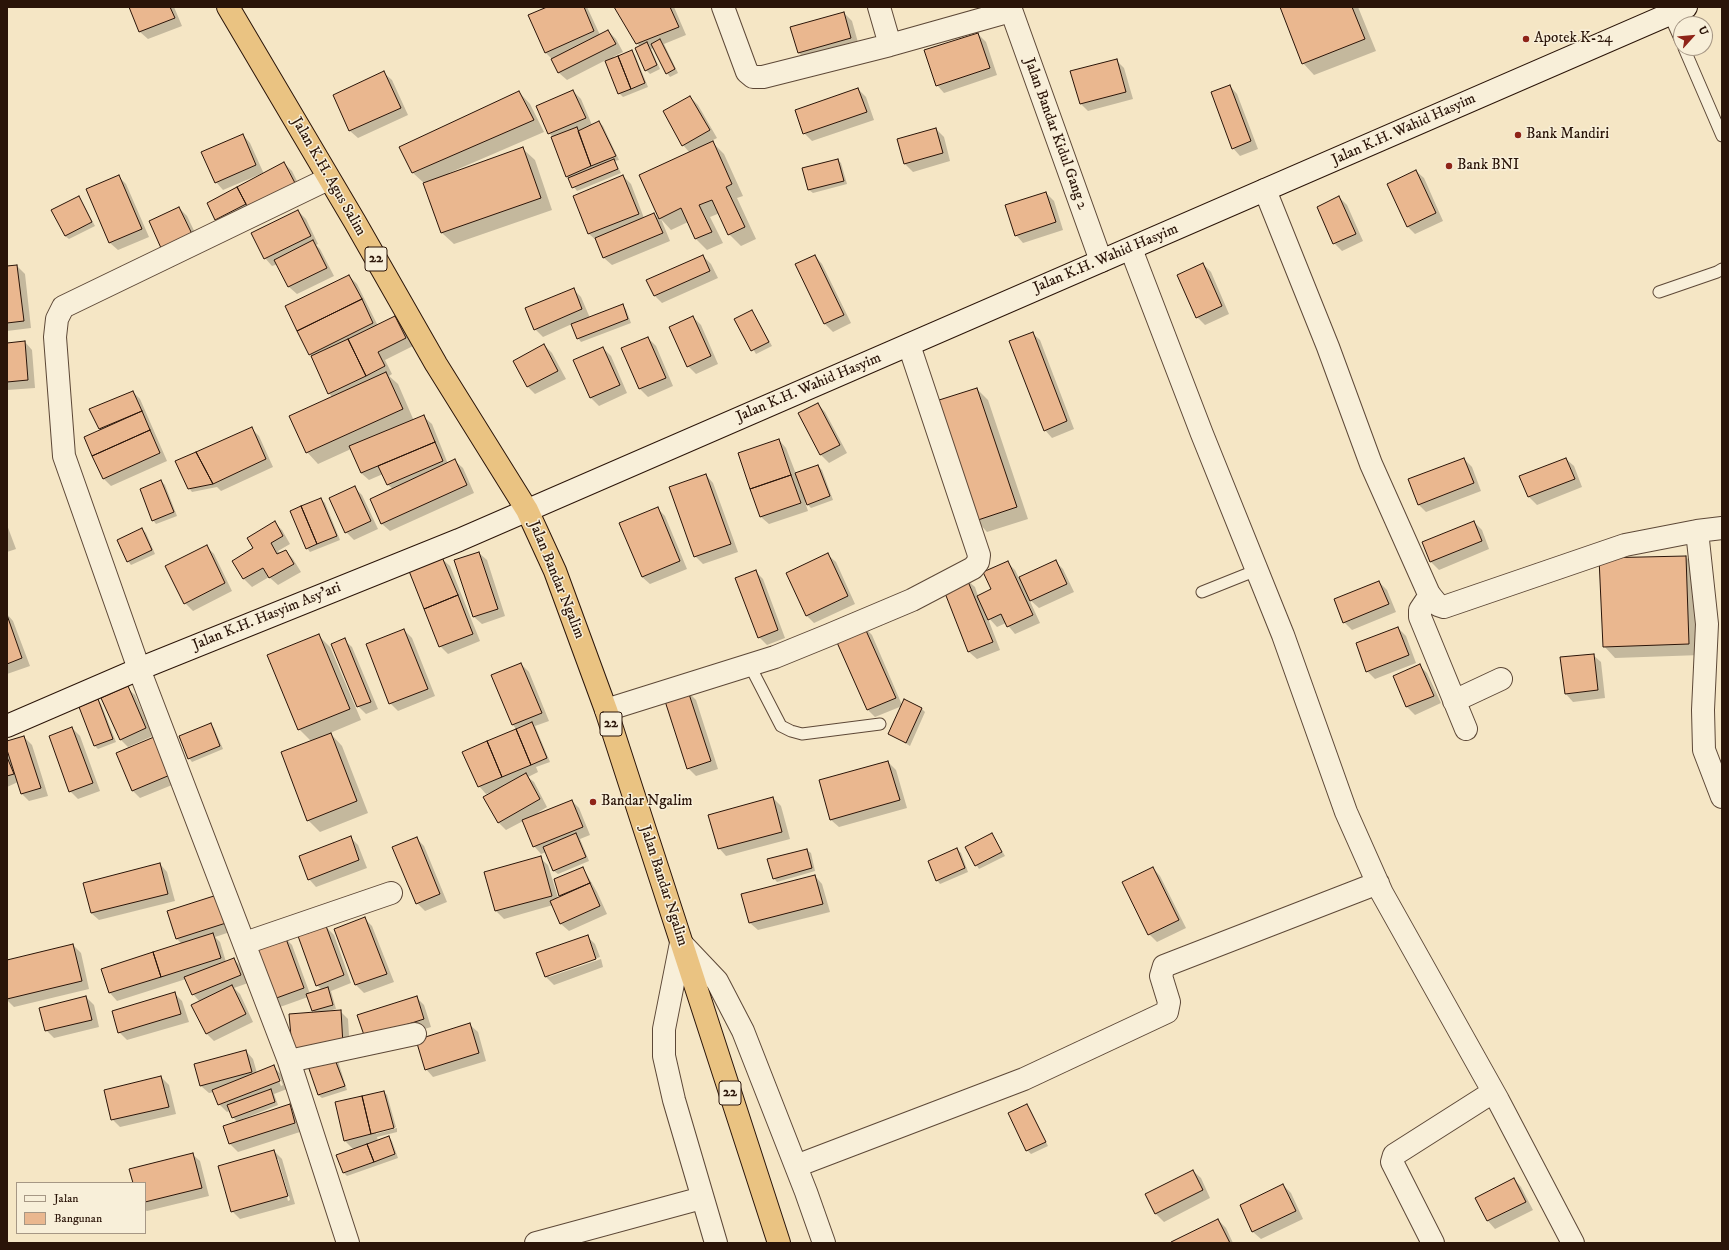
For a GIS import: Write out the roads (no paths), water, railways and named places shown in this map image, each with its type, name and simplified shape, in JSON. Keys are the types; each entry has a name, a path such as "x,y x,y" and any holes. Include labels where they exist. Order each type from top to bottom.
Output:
{"highway":[{"name":"Jalan K.H. Agus Salim","path":"228,7 328,179 355,222 436,364 527,510"},
{"name":"Jalan Bandar Ngalim","path":"527,510 555,571 606,710 778,1243"}],"street":[{"path":"723,7 747,72 753,77 763,77 890,45 1010,9"},
{"path":"879,7 890,45"},
{"name":"Jalan Bandar Kidul Gang 2","path":"1010,9 1101,261"},
{"name":"Jalan K.H. Wahid Hasyim","path":"527,510 1678,11"},
{"path":"328,179 63,307 57,319 55,337 64,456 139,669 245,943 288,1060 348,1243"},
{"path":"1266,190 1328,347 1370,464 1430,595 1438,605 1444,607 1626,545 1697,531 1722,528"},
{"path":"1131,249 1283,635 1346,812 1378,883 1493,1092 1573,1243"},
{"path":"606,710 775,657 829,636 912,600 973,568 978,562 979,555 909,345"},
{"name":"Jalan K.H. Hasyim Asy'ari","path":"7,726 139,669 527,510"},
{"path":"1697,531 1707,624 1704,750 1722,797"},
{"path":"1430,595 1420,610 1420,615 1466,729"},
{"path":"1454,701 1501,679"},
{"path":"796,1166 1024,1079 1167,1012 1169,1002 1161,976 1164,966 1378,883"},
{"path":"245,943 391,894"},
{"path":"681,943 717,981 743,1031 796,1166 824,1243"},
{"path":"681,943 664,1030 664,1056 674,1100 716,1243"},
{"path":"288,1060 415,1034"},
{"path":"1433,1243 1392,1162 1394,1156 1493,1092"},
{"path":"536,1243 702,1198"}],"lane":[{"path":"1687,56 1722,136"},
{"path":"1658,292 1722,269"},
{"path":"1202,592 1257,570"},
{"path":"749,664 781,726 791,731 802,734 880,724"}],"place":[{"name":"Apotek K-24","path":"1526,39"},
{"name":"Bank Mandiri","path":"1518,135"},
{"name":"Bank BNI","path":"1449,166"},
{"name":"Bandar Ngalim","path":"593,802"}]}
